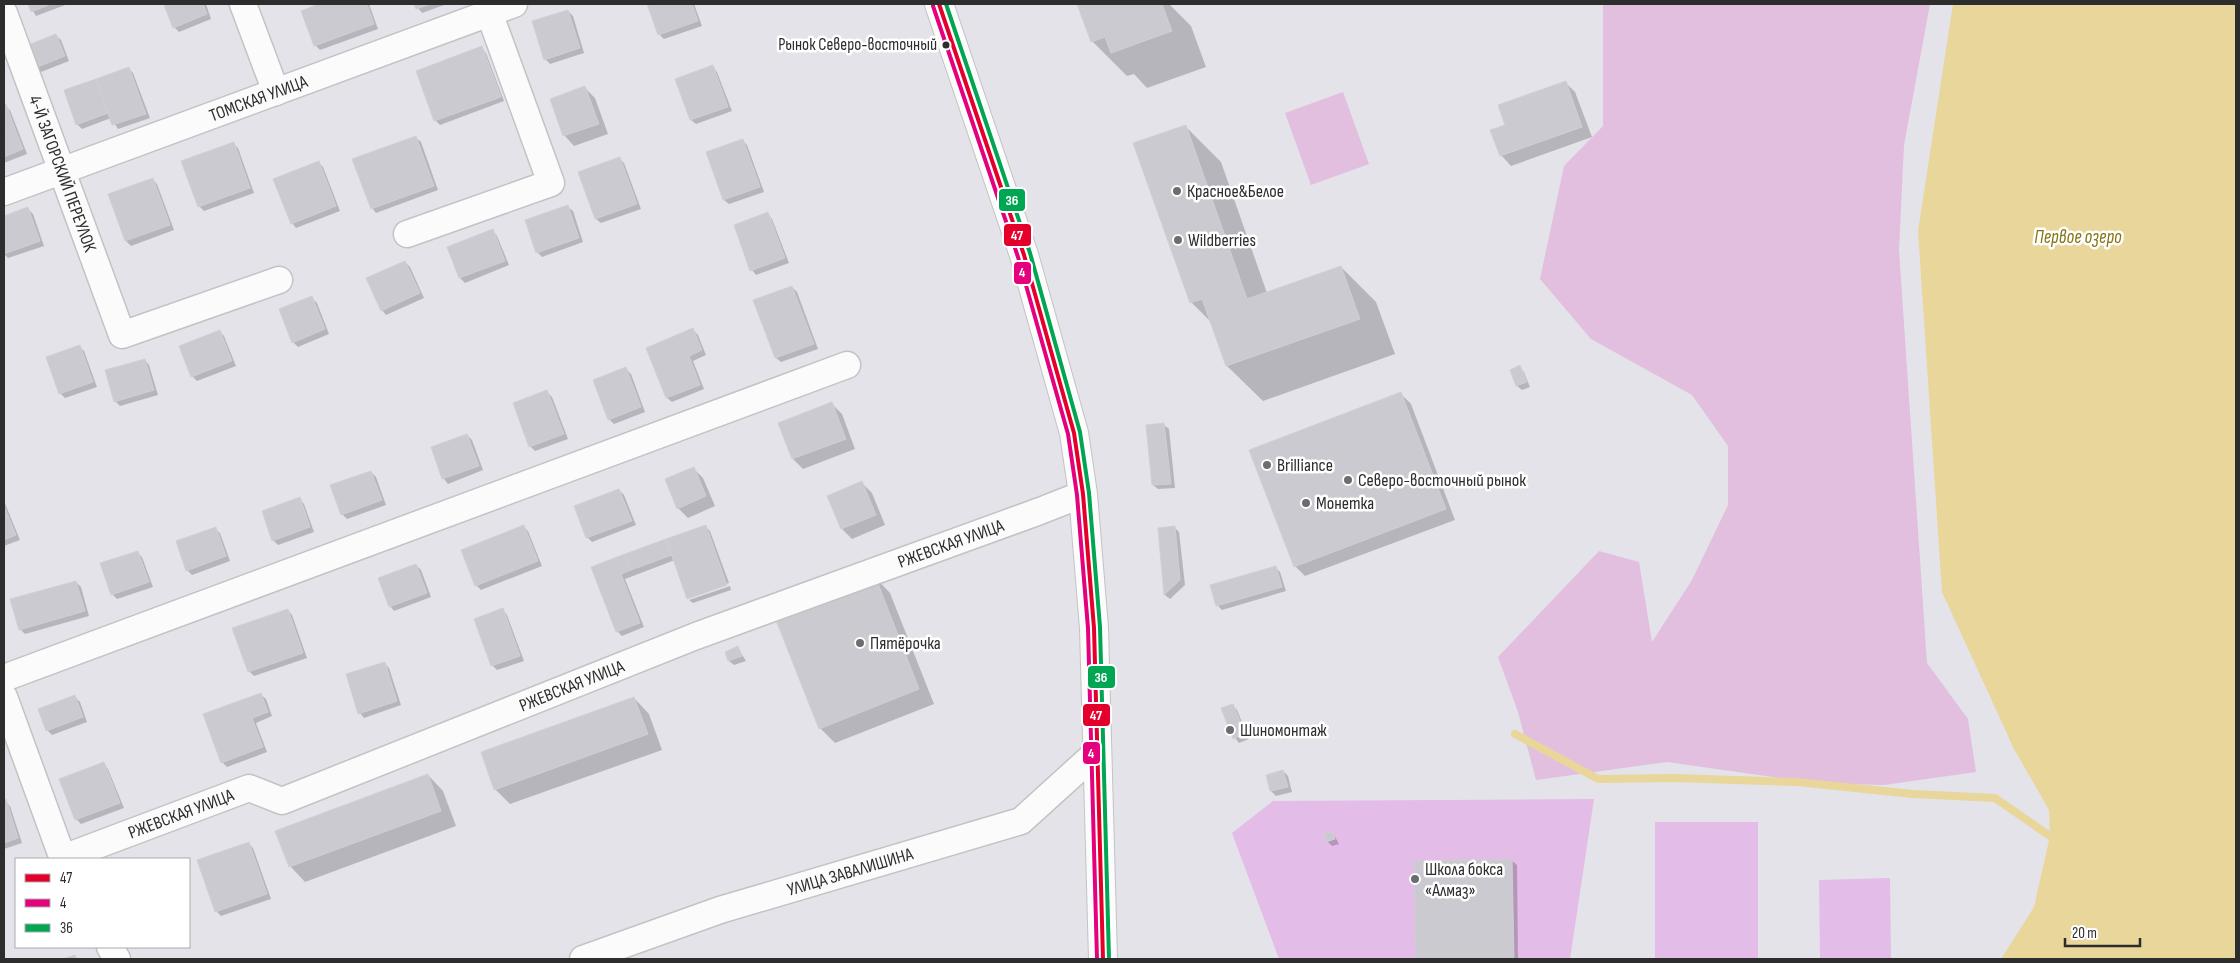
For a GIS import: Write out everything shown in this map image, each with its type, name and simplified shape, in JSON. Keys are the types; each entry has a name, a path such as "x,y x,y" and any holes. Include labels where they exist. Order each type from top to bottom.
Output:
{"main road":[{"path":"939,4 1024,255 1067,408 1083,494 1094,628 1103,959"}],"street":[{"path":"243,4 276,92"},
{"name":"ТОМСКАЯ УЛИЦА","path":"4,192 276,92 488,8 514,4"},
{"path":"407,234 552,183 488,8"},
{"name":"4-Й ЗАГОРСКИЙ ПЕРЕУЛОК","path":"4,13 122,336 279,280"},
{"path":"4,678 847,365"},
{"name":"РЖЕВСКАЯ УЛИЦА","path":"63,858 249,788 282,801 696,636 1040,512 1083,494"},
{"path":"4,697 63,858"},
{"name":"УЛИЦА ЗАВАЛИШИНА","path":"583,959 720,910 1021,821 1097,752"},
{"path":"111,948 117,959"}],"shaded area":[{"path":"1603,4 1930,4 1904,145 1899,250 1927,663 1968,719 1976,772 1884,785 1815,783 1667,762 1536,780 1518,712 1498,657 1599,551 1639,562 1652,642 1692,580 1728,505 1728,446 1692,395 1591,339 1540,279 1564,166 1603,126"},
{"path":"1343,92 1369,164 1311,185 1285,113"},
{"name":"Школа бокса «Алмаз»","path":"1594,799 1570,959 1279,959 1232,833 1273,801"},
{"path":"1655,822 1758,822 1758,959 1655,959"},
{"path":"1890,878 1891,959 1820,959 1819,880"}],"water":[{"name":"Первое озеро","path":"1953,4 2236,4 2236,959 2001,959 2034,907 2050,836 2049,810 2014,749 1942,592 1918,231"}],"building":[{"path":"28,4 51,4 31,12"},
{"path":"203,4 207,14 173,28 164,5"},
{"path":"319,4 367,4 374,24 314,46 301,11"},
{"path":"414,4 431,4 416,9"},
{"path":"647,4 692,4 698,21 658,35"},
{"path":"1077,4 1162,4 1172,31 1111,53 1105,37 1091,42"},
{"path":"568,10 580,48 544,60 532,21"},
{"path":"56,34 65,56 35,68 26,46"},
{"path":"482,46 501,97 434,121 416,71"},
{"path":"713,65 728,107 690,120 675,79"},
{"path":"129,67 146,114 112,125 96,79"},
{"path":"96,79 108,113 76,125 64,90"},
{"path":"1566,81 1582,127 1500,156 1490,130 1505,125 1498,105"},
{"path":"585,86 599,124 563,136 550,99"},
{"path":"6,104 14,126 4,130 4,105"},
{"path":"1186,125 1247,299 1341,266 1360,319 1226,366 1202,299 1190,303 1133,143"},
{"path":"14,126 23,149 4,157 4,130"},
{"path":"416,136 434,186 371,209 352,159"},
{"path":"743,139 760,187 723,200 706,152"},
{"path":"234,142 250,188 198,207 181,161"},
{"path":"620,157 637,204 595,219 578,172"},
{"path":"319,161 336,206 291,224 273,179"},
{"path":"153,178 170,225 125,241 108,194"},
{"path":"568,205 579,238 536,253 525,220"},
{"path":"28,207 40,241 4,254 4,216"},
{"path":"768,212 785,258 750,271 734,225"},
{"path":"493,229 505,261 459,278 447,247"},
{"path":"405,261 420,293 381,311 366,278"},
{"path":"792,286 814,344 775,358 753,300"},
{"path":"312,296 325,329 292,343 279,309"},
{"path":"693,328 702,350 689,356 700,385 666,398 646,348"},
{"path":"220,330 232,361 191,377 179,346"},
{"path":"80,345 93,382 59,394 46,357"},
{"path":"145,359 154,390 114,402 105,370"},
{"path":"1520,365 1527,382 1516,386 1510,370"},
{"path":"626,367 641,407 608,420 593,380"},
{"path":"547,390 564,434 529,447 513,403"},
{"name":"Северо-восточный рынок","path":"1401,392 1446,509 1294,567 1249,450"},
{"path":"832,402 846,439 792,459 778,423"},
{"path":"1164,423 1171,484 1152,485 1146,425"},
{"path":"467,434 479,466 442,479 431,447"},
{"path":"694,467 706,496 677,509 665,479"},
{"path":"371,471 382,500 341,515 330,485"},
{"path":"862,481 876,515 841,529 827,496"},
{"path":"619,489 632,521 586,538 574,506"},
{"path":"300,497 310,527 272,541 262,511"},
{"path":"4,506 16,535 4,540"},
{"path":"524,525 538,561 475,586 461,550"},
{"path":"706,525 727,585 687,599 666,539"},
{"path":"1175,526 1180,580 1164,595 1158,528"},
{"path":"216,527 226,556 186,571 176,541"},
{"path":"666,539 672,555 631,570 625,554"},
{"path":"138,551 149,582 111,595 100,563"},
{"path":"625,554 631,570 621,574 640,623 616,632 591,567"},
{"path":"416,564 427,593 389,607 378,578"},
{"path":"1276,566 1282,587 1216,606 1210,585"},
{"path":"875,576 919,689 819,729 774,615"},
{"path":"76,581 85,611 19,630 10,599"},
{"path":"503,608 520,656 491,666 474,619"},
{"path":"288,609 303,653 248,672 232,628"},
{"path":"738,646 742,656 728,661 725,652"},
{"path":"385,662 397,701 358,714 346,674"},
{"path":"261,693 268,712 252,718 263,747 221,763 203,714"},
{"path":"75,695 83,717 46,731 38,709"},
{"path":"634,697 648,734 494,790 481,752"},
{"path":"1233,704 1245,734 1233,739 1221,708"},
{"path":"104,762 120,803 75,820 59,779"},
{"path":"1283,770 1288,787 1270,791 1266,775"},
{"path":"428,774 441,811 289,867 275,831"},
{"path":"6,799 18,838 4,843 4,800"},
{"path":"1333,832 1335,839 1326,842 1324,834"},
{"path":"249,842 267,894 215,912 197,860"},
{"path":"1512,859 1514,959 1416,959 1414,861"},
{"path":"75,955 76,959 63,959"}],"waterway":[{"path":"1515,734 1598,779 1674,778 1797,782 1913,794 1995,798 2050,836"}],"transit line":[{"name":"47","path":"939,4 1024,255 1074,433 1083,494 1094,628 1103,959"},
{"name":"36","path":"946,4 1030,253 1080,432 1089,493 1100,627 1109,959"},
{"name":"4","path":"933,6 1018,257 1068,434 1077,495 1088,628 1097,959"}],"place":[{"name":"Рынок Северо-восточный","path":"946,45"},
{"name":"Красное&Белое","path":"1177,191"},
{"name":"Wildberries","path":"1178,240"},
{"name":"Brilliance","path":"1267,465"},
{"name":"Северо-восточный рынок","path":"1348,480"},
{"name":"Монетка","path":"1306,503"},
{"name":"Пятёрочка","path":"860,643"},
{"name":"Шиномонтаж","path":"1230,730"},
{"name":"Школа бокса «Алмаз»","path":"1415,879"}]}
